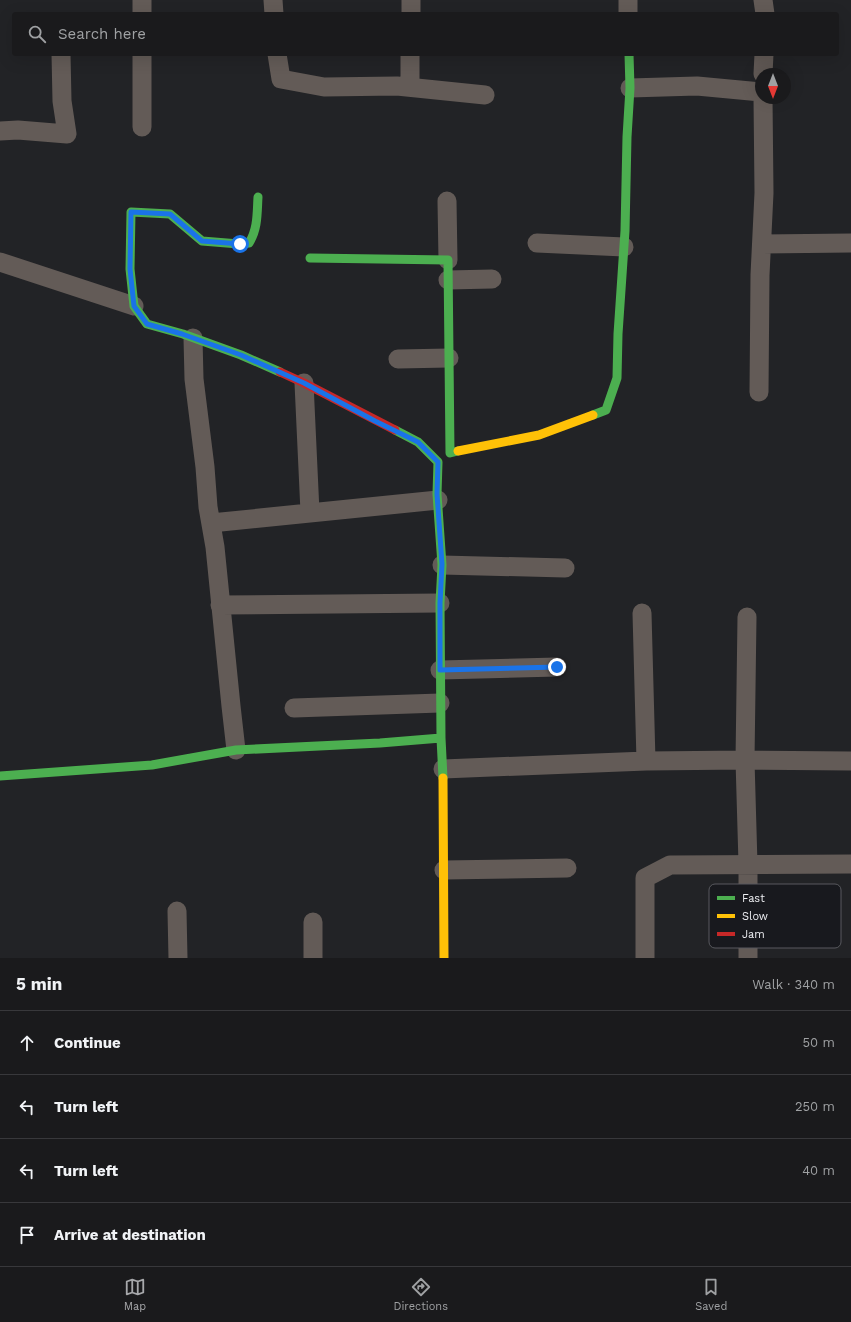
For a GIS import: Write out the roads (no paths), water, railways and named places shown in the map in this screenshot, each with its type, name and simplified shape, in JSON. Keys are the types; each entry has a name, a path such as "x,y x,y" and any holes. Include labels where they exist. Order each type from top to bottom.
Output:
{"street":[{"path":"142,0 142,12"},
{"path":"273,0 274,12"},
{"path":"411,0 411,12"},
{"path":"628,0 628,12"},
{"path":"763,0 765,12"},
{"path":"0,131 18,130 67,134 62,101 61,56"},
{"path":"142,56 142,127"},
{"path":"278,56 281,79 324,87 397,86 485,95"},
{"path":"410,56 410,87"},
{"path":"258,197 257,222 254,237 249,243 240,244 202,241 170,214 131,212 130,269 134,306 147,324 241,355 304,383 444,457 540,435 606,410 617,378 618,334 624,247 630,56"},
{"path":"763,68 764,56"},
{"path":"630,88 697,86 755,91"},
{"path":"759,392 764,193 762,104"},
{"path":"444,958 443,769 440,703 440,603 442,564 438,500 444,457 449,358 447,201"},
{"path":"537,243 624,247"},
{"path":"762,244 851,243"},
{"path":"310,258 448,260"},
{"path":"0,262 134,306"},
{"path":"448,280 492,278"},
{"path":"193,338 194,379 205,467 208,507 215,547 236,750"},
{"path":"398,359 449,358"},
{"path":"304,383 310,512"},
{"path":"211,523 438,500"},
{"path":"442,564 565,568"},
{"path":"220,605 440,603"},
{"path":"642,613 646,761"},
{"path":"747,617 745,760 748,884"},
{"path":"440,670 557,667"},
{"path":"294,708 440,703"},
{"path":"0,776 152,765 236,750 380,743 441,738"},
{"path":"443,769 646,761 851,761"},
{"path":"645,958 645,878 670,865 851,864"},
{"path":"444,870 567,868"},
{"path":"177,911 178,958"},
{"path":"313,922 313,958"}]}
